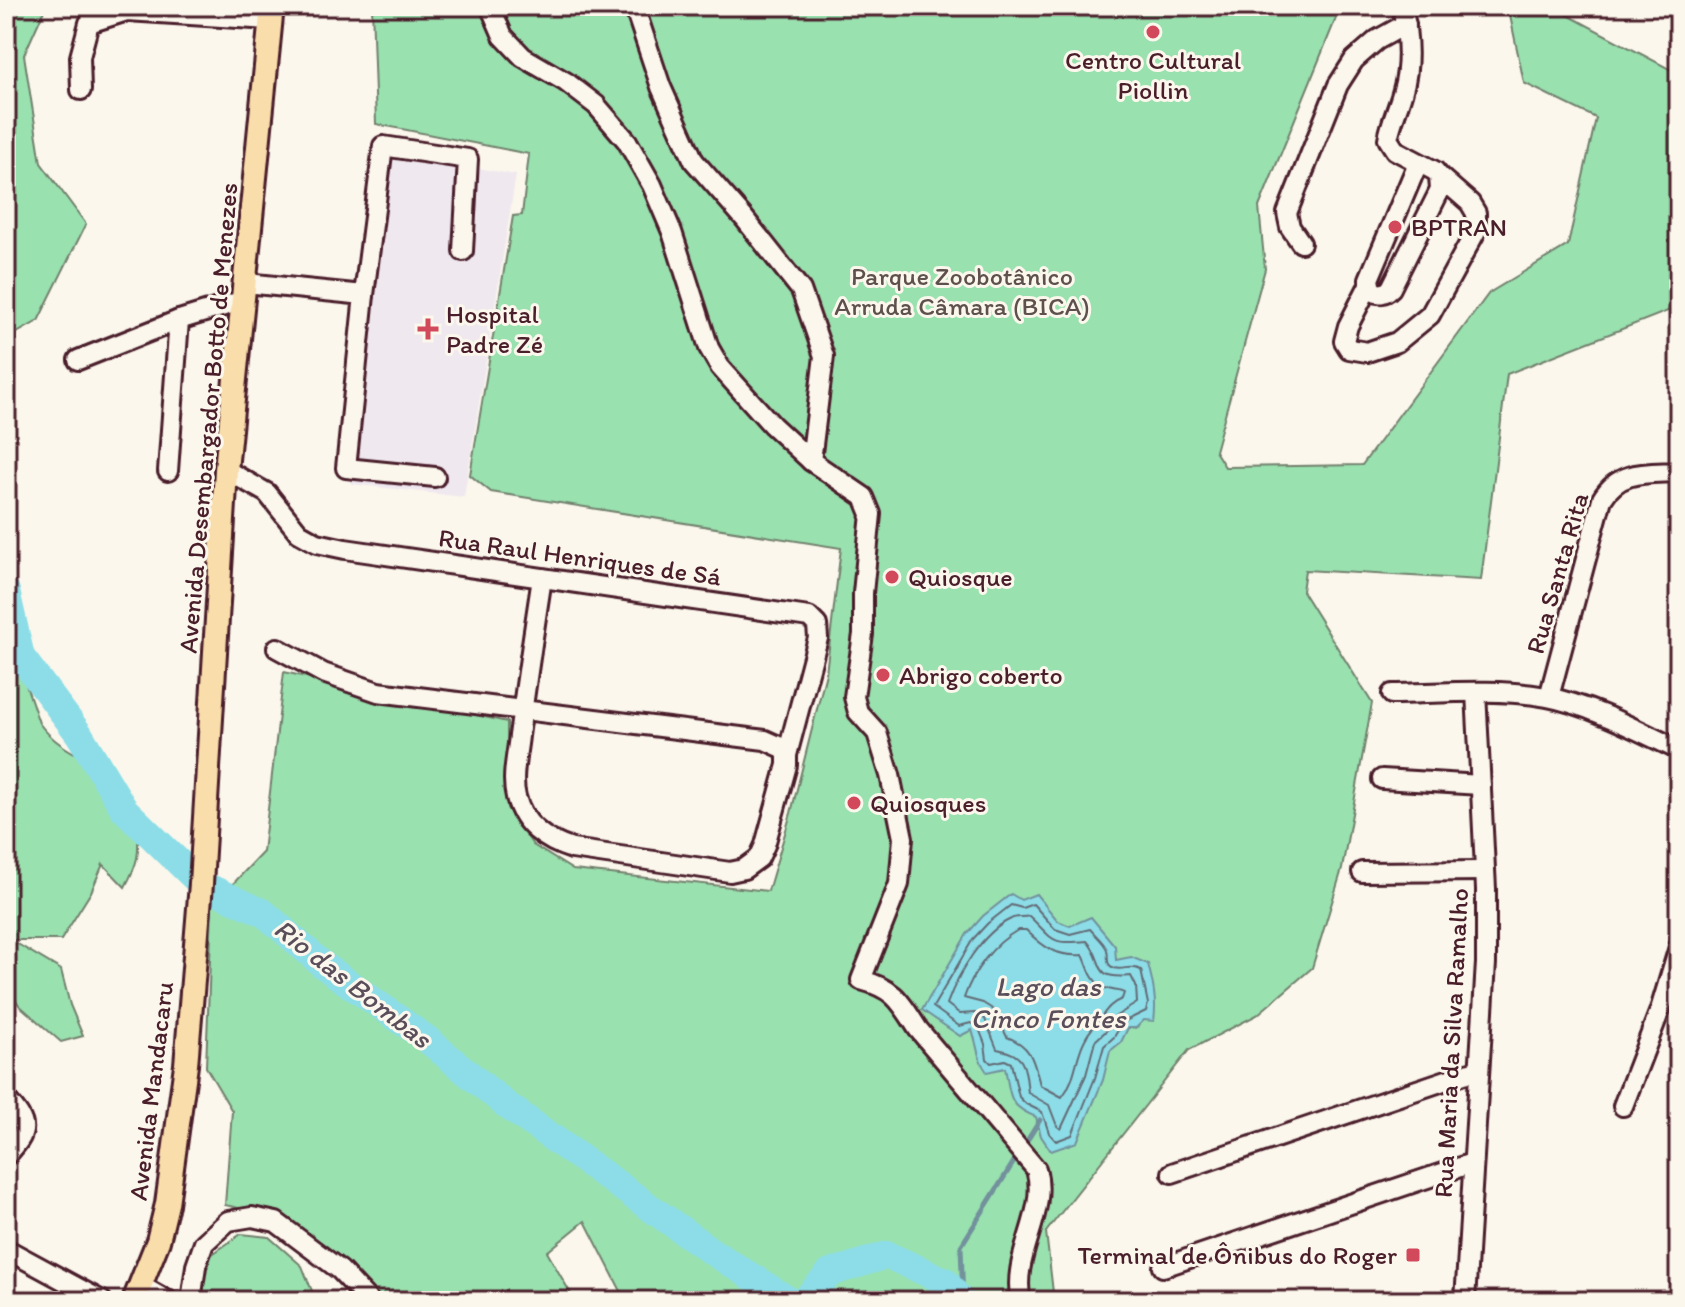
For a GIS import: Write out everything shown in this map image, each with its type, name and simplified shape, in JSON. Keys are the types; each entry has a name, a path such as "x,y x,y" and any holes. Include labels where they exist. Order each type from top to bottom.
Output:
{"main road":[{"name":"Avenida Desembargador Botto de Menezes","path":"201,884 226,470 271,13"},
{"name":"Avenida Mandacaru","path":"137,1293 158,1241 167,1204 186,1065 201,884"}],"street":[{"path":"490,6 503,36 523,57 566,82 596,105 627,141 652,185 672,232 709,348 720,367 772,425 811,461 864,497 871,514 863,593 863,634 854,697 858,712 877,733 890,775 903,838 899,884 861,980 877,984 904,1003 918,1029 1036,1169 1040,1184 1039,1199 1020,1271 1021,1301"},
{"path":"634,6 661,87 694,161 801,290 824,356 811,461"},
{"path":"81,90 80,57 89,23 127,11 271,13"},
{"path":"1404,15 1408,58 1404,87 1388,139 1395,150 1435,171 1470,203 1476,213 1476,231 1430,315 1397,342 1367,352 1349,349 1344,341 1348,326 1369,285 1373,268 1418,163"},
{"path":"1301,243 1290,227 1287,213 1338,85 1354,60 1404,15"},
{"path":"435,477 346,468 383,146 468,159 463,251"},
{"path":"1369,285 1377,293 1383,294 1391,288 1440,190 1439,176"},
{"path":"78,360 245,292 364,295"},
{"path":"168,471 179,320"},
{"name":"Rua Raul Henriques de Sá","path":"226,470 267,493 299,533 317,543 809,617 817,625 818,638 787,755"},
{"name":"Rua Santa Rita","path":"1549,697 1602,499 1617,480 1679,472"},
{"path":"277,648 323,673 378,692 522,710 765,740 783,748 787,765 759,858 744,869 730,872 572,849 551,842 524,816 516,797 514,778 522,710 542,578"},
{"path":"1392,694 1476,692 1549,697 1600,715 1679,750"},
{"name":"Rua Maria da Silva Ramalho","path":"1465,1301 1486,963 1476,692"},
{"path":"1382,779 1481,785"},
{"path":"1362,872 1485,871"},
{"path":"1623,1106 1660,1010 1679,947"},
{"path":"1172,1173 1479,1069"},
{"path":"6,1099 22,1118 25,1128 21,1140 6,1156"},
{"path":"1163,1267 1472,1163"},
{"path":"191,1301 196,1266 204,1243 228,1221 252,1217 276,1222 340,1270 369,1301"},
{"path":"6,1249 102,1301"},
{"path":"137,1293 168,1301"}],"shaded area":[{"name":"Hospital Padre Zé","path":"383,151 516,175 464,497 351,484"}],"green space":[{"path":"6,6 46,6 24,55 41,163 86,224 38,321 6,339"},
{"name":"Parque Zoobotânico Arruda Câmara (BICA)","path":"372,6 1341,6 1259,207 1265,269 1215,451 1225,467 1362,465 1489,293 1568,245 1596,118 1524,83 1508,6 1551,6 1679,74 1679,185 1672,200 1679,200 1679,294 1668,311 1507,374 1481,580 1305,570 1302,591 1372,703 1342,869 1312,968 1257,1015 1189,1050 1046,1232 1054,1301 626,1301 585,1221 547,1252 575,1301 379,1301 342,1265 285,1218 225,1205 232,1111 206,1067 212,906 263,852 284,672 507,722 507,808 533,845 573,870 768,891 826,673 841,548 491,492 470,475 513,216 522,215 529,154 376,124"},
{"path":"6,626 39,723 67,749 111,775 123,787 132,804 137,827 137,858 125,887 103,864 91,892 61,940 11,940 61,970 70,1005 83,1036 61,1042 19,1005 6,984"},
{"path":"241,1234 269,1237 302,1266 316,1301 198,1301 201,1262"}],"water":[{"name":"Lago das Cinco Fontes","path":"1011,894 1021,900 1036,894 1058,921 1070,926 1091,917 1115,946 1116,960 1131,957 1148,964 1154,992 1154,1021 1144,1020 1136,1028 1128,1028 1121,1042 1110,1051 1103,1080 1077,1142 1051,1151 1041,1136 1036,1117 1019,1108 1012,1098 1005,1068 987,1072 979,1057 972,1030 960,1036 922,1010 967,934 983,916"}],"waterway":[{"name":"Rio das Bombas","path":"6,591 21,657 79,734 124,809 201,884 264,913 323,965 428,1040 505,1104 711,1251 790,1301"},
{"path":"963,1301 961,1246 1040,1120"},
{"name":"Rio das Bombas","path":"804,1301 830,1273 887,1255 945,1281 961,1301"}],"place":[{"name":"Centro Cultural Piollin","path":"1153,32"},
{"name":"BPTRAN","path":"1395,227"},
{"name":"Hospital Padre Zé","path":"428,329"},
{"name":"Quiosque","path":"892,577"},
{"name":"Abrigo coberto","path":"883,675"},
{"name":"Quiosques","path":"854,803"},
{"name":"Terminal de Ônibus do Roger","path":"1413,1255"}]}
